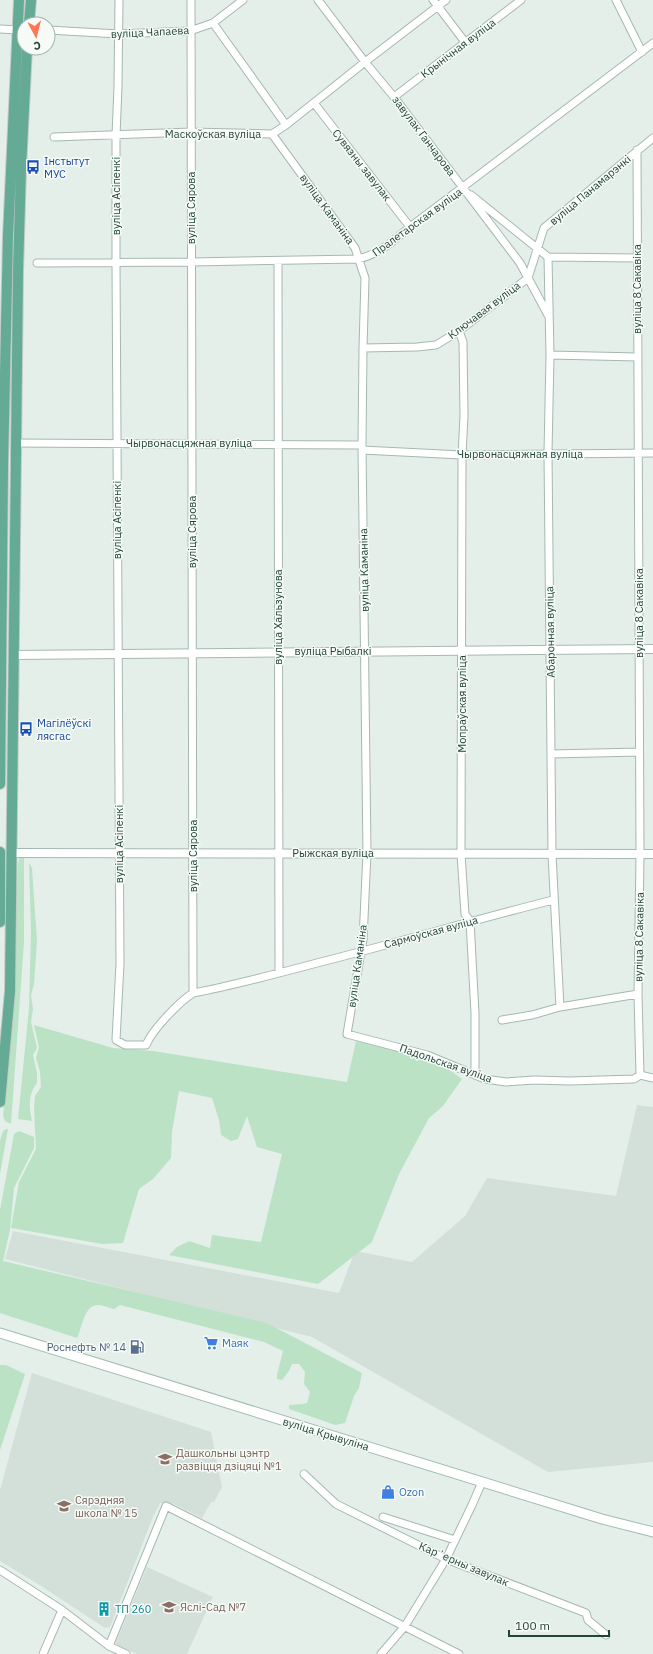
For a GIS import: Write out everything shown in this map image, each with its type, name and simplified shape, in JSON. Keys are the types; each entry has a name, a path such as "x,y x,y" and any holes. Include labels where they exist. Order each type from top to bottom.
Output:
{"main road":[{"path":"19,16 20,0"},
{"path":"30,16 31,0"},
{"path":"0,784 1,466 9,202 17,56"},
{"path":"0,1102 10,990 13,853 15,443 20,203 28,56"},
{"path":"0,852 0,922"},
{"name":"вуліца Крывуліна","path":"0,1333 602,1519 653,1532"}],"street":[{"name":"вуліца Асіпенкі","path":"119,0 116,136 116,263 117,653 120,964 116,1040 125,1046 146,1045 149,1037 182,1000 193,993"},
{"name":"вуліца Сярова","path":"190,0 193,993"},
{"name":"вуліца Чапаева","path":"56,30 119,34 190,31 214,23 243,0"},
{"name":"завулак Ганчарова","path":"318,0 520,263 549,317"},
{"path":"433,0 465,42"},
{"name":"Маскоўская вуліца","path":"54,137 116,136 191,132 272,134 286,125 446,0"},
{"name":"Крынічная вуліца","path":"394,97 521,0"},
{"path":"616,0 642,52"},
{"path":"214,23 286,125"},
{"path":"0,29 16,30"},
{"name":"Пралетарская вуліца","path":"37,263 278,261 358,259 371,257 380,252 410,227 653,43"},
{"name":"Сувязны завулак","path":"314,103 410,227"},
{"name":"вуліца Каманіна","path":"272,134 355,248 365,278 362,448 367,853 363,940 347,1034"},
{"name":"вуліца Панамарэнкі","path":"536,248 544,228 653,138"},
{"name":"вуліца 8 Сакавіка","path":"637,150 637,453 640,854 638,994 640,1075"},
{"path":"463,188 548,257 637,258"},
{"name":"Ключавая вуліца","path":"363,348 417,347 436,344 459,331 528,278 536,248"},
{"name":"Абаронная вуліца","path":"548,257 550,355 548,453 552,855 553,900 560,1006"},
{"name":"вуліца Хальзунова","path":"278,261 279,973"},
{"name":"Мопраўская вуліца","path":"459,331 463,342 464,416 462,455 460,854 465,914 470,921 475,1014 475,1075"},
{"path":"550,355 638,357"},
{"name":"Чырвонасцяжная вуліца","path":"15,443 278,444 462,455 653,453"},
{"name":"вуліца Рыбалкі","path":"13,655 192,652 653,649"},
{"path":"551,754 639,752"},
{"name":"Рыжская вуліца","path":"13,853 653,854"},
{"name":"Сармоўская вуліца","path":"193,993 219,988 361,952 470,921 553,900"},
{"path":"502,1020 532,1015 560,1006 638,994"},
{"name":"Падольская вуліца","path":"347,1034 427,1055 475,1075 506,1082 535,1080 570,1081 634,1079 640,1075"},
{"path":"640,1075 653,1078"},
{"name":"Карʼерны завулак","path":"304,1474 336,1504 446,1559 586,1613 588,1620 606,1635"},
{"path":"381,1654 405,1626 446,1559 482,1482"},
{"path":"109,1646 166,1506 459,1654"},
{"path":"383,1517 455,1540"},
{"path":"0,1570 62,1610 109,1646 126,1654"},
{"path":"43,1654 62,1610"}],"shaded area":[{"path":"637,1105 653,1107 653,1462 548,1472 312,1337 5,1259 13,1231 339,1293 355,1251 412,1262 465,1216 487,1178 616,1196"},
{"name":"Сярэдняя школа № 15","path":"32,1373 211,1432 222,1487 214,1502 211,1502 202,1518 174,1504 160,1503 153,1517 110,1627 105,1628 0,1561 0,1490"},
{"name":"Яслі-Сад №7","path":"147,1567 213,1597 187,1654 137,1654 116,1645"}],"green space":[{"path":"24,855 24,942 11,1124 5,1121 3,1116 12,1026 18,864 20,856"},
{"path":"29,863 32,868 37,941 34,984 31,995 33,1009 31,1022 37,1048 33,1055 37,1073 37,1083 32,1092 30,1101 32,1121 18,1119 29,1008 31,933"},
{"path":"34,1025 113,1048 153,1051 347,1082 356,1041 420,1053 447,1068 462,1079 443,1106 429,1118 399,1174 372,1242 318,1284 169,1255 177,1247 189,1241 210,1248 212,1235 261,1242 282,1154 257,1147 247,1116 238,1139 231,1141 221,1135 219,1120 212,1098 179,1091 172,1132 171,1158 153,1179 139,1189 123,1243 102,1244 11,1228 19,1182 36,1149 34,1109 35,1096 41,1087 40,1072 36,1058 39,1047"},
{"path":"8,1129 0,1174 0,1141 3,1131"},
{"path":"19,1131 34,1137 34,1148 14,1188 10,1230 3,1261 267,1323 362,1373 359,1388 354,1396 345,1423 335,1425 289,1409 289,1405 307,1403 310,1392 304,1384 305,1372 299,1364 292,1364 282,1380 277,1379 283,1351 264,1342 120,1305 114,1309 102,1305 93,1306 84,1318 77,1338 0,1313 0,1210 14,1134"},
{"path":"0,1365 6,1365 25,1374 0,1450"}],"place":[{"name":"Інстытут МУС","path":"33,167"},
{"name":"Магілёўскі лясгас","path":"26,729"},
{"name":"Маяк","path":"211,1343"},
{"name":"Роснефть № 14","path":"137,1347"},
{"name":"Дашкольны цэнтр развіцця дзіцяці №1","path":"165,1459"},
{"name":"Ozon","path":"388,1492"},
{"name":"Сярэдняя школа № 15","path":"64,1506"},
{"name":"Яслі-Сад №7","path":"169,1607"},
{"name":"ТП 260","path":"104,1609"}]}
